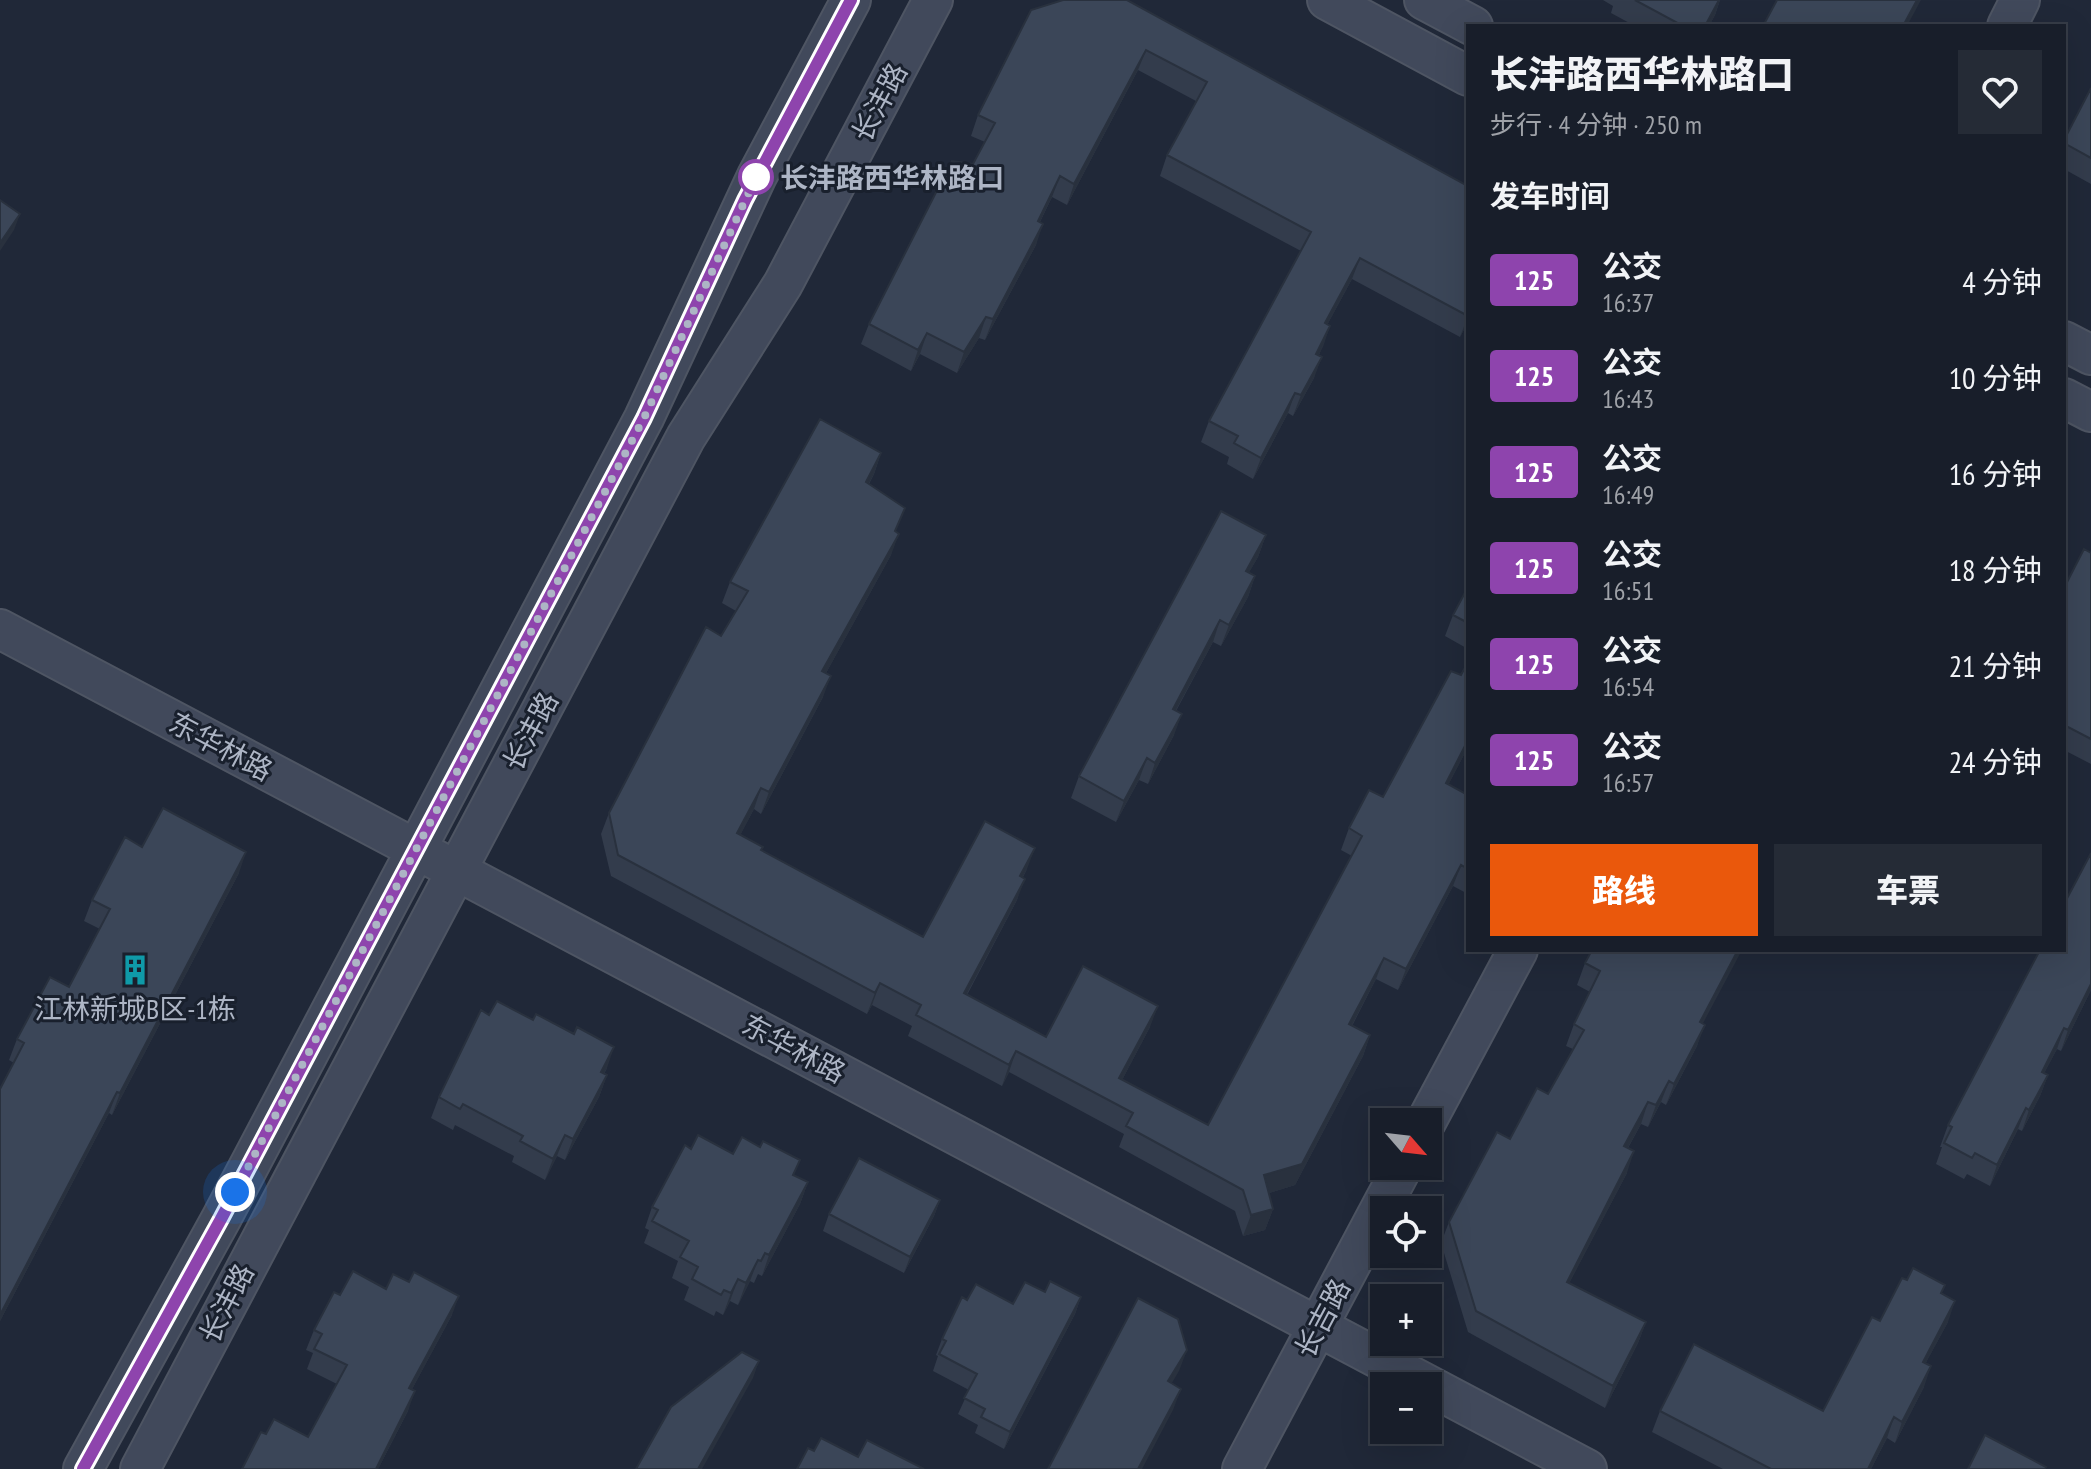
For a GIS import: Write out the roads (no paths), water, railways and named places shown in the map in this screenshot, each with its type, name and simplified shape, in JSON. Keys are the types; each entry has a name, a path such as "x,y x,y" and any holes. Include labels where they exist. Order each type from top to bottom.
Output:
{"street":[{"name":"长沣路","path":"83,1469 221,1219 644,418 729,233 851,0"},
{"name":"长沣路","path":"140,1469 686,437 783,284 933,0"},
{"path":"1327,0 1466,75"},
{"path":"1424,0 1469,24"},
{"path":"2008,24 2020,0"},
{"path":"2066,342 2091,355"},
{"path":"2066,399 2091,412"},
{"name":"东华林路","path":"0,629 1587,1469"},
{"path":"1433,1108 1517,952"},
{"name":"长吉路","path":"1242,1469 1396,1180"}],"place":[{"name":"长沣路西华林路口","path":"756,177"},
{"name":"江林新城B区-1栋","path":"135,970"}]}
